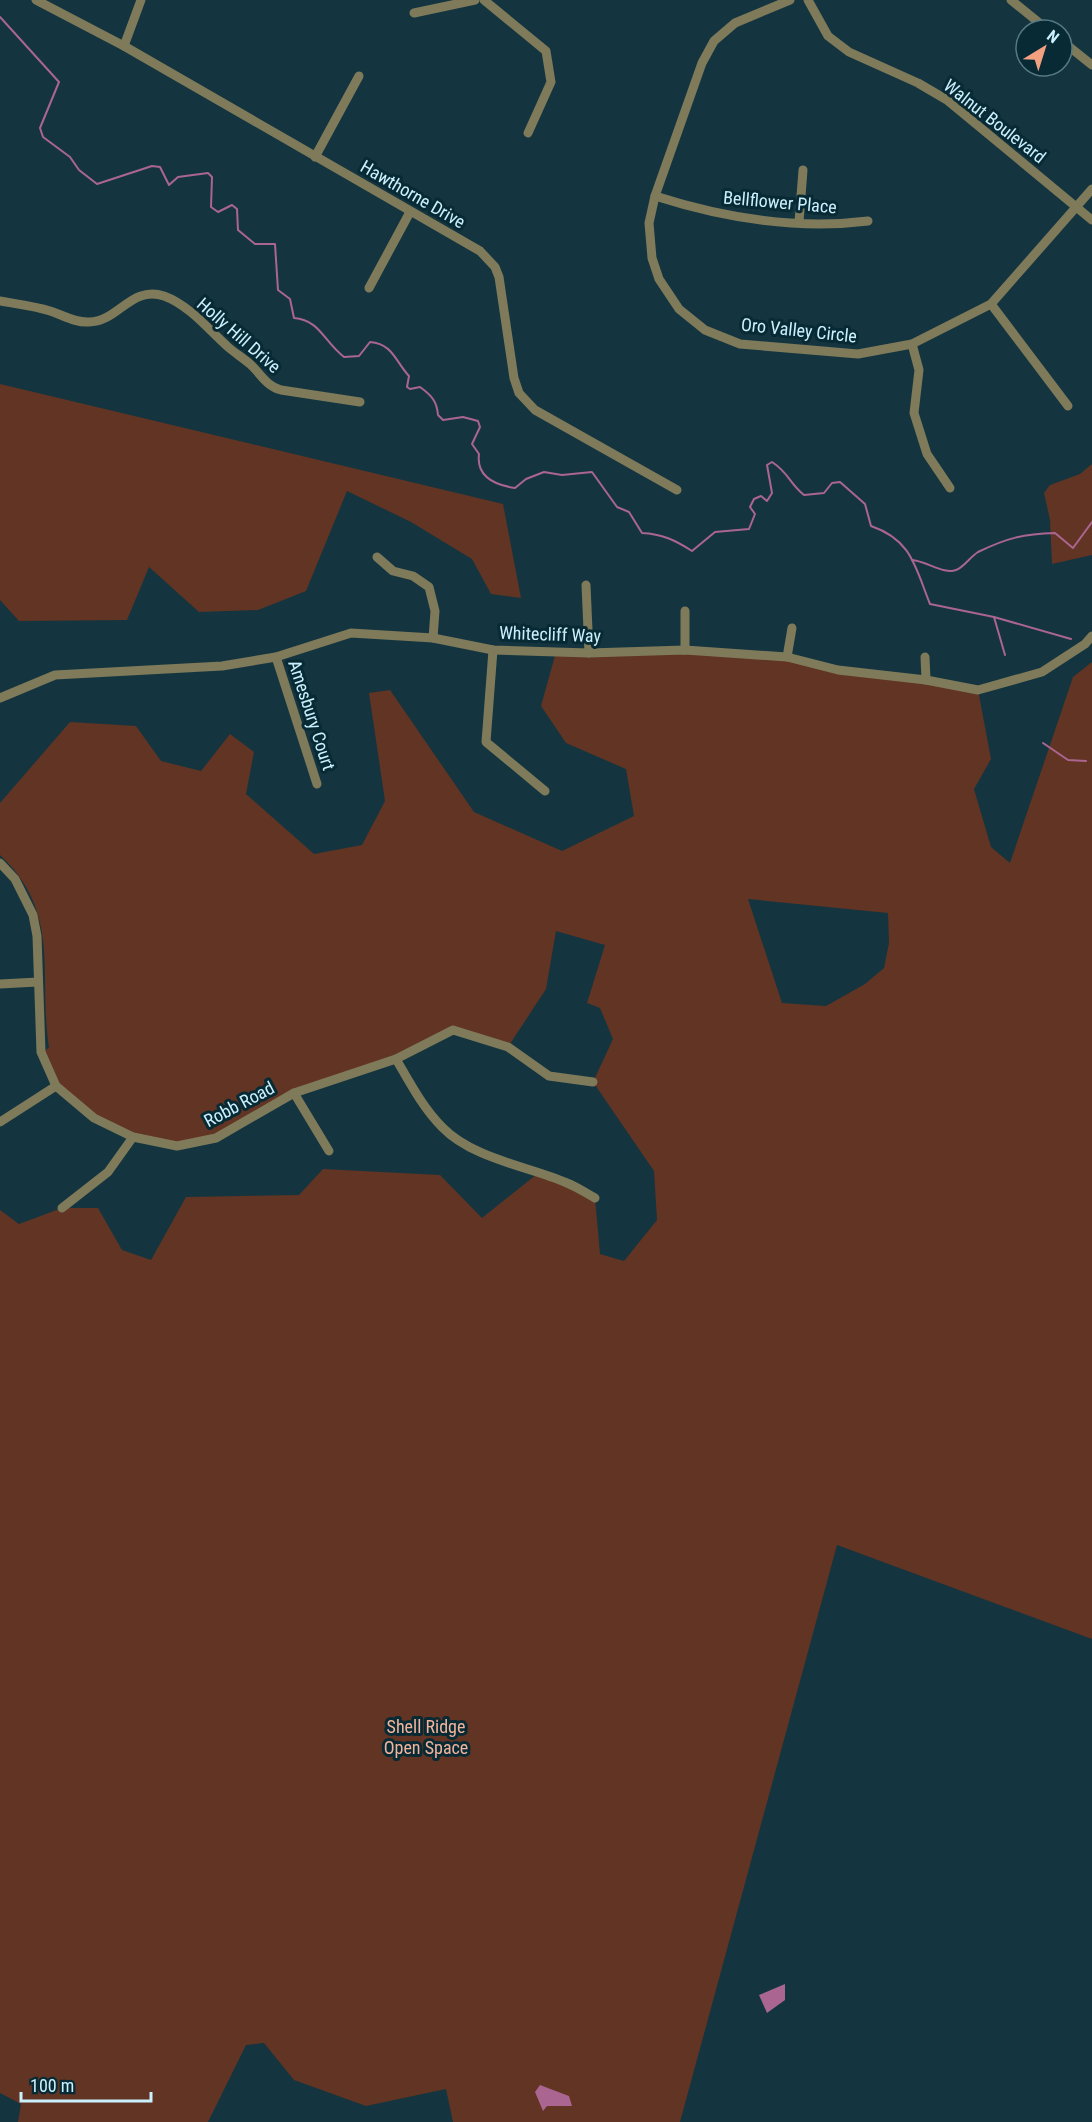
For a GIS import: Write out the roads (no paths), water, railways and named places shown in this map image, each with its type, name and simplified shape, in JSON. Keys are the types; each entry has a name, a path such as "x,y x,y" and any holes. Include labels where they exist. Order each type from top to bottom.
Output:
{"street":[{"name":"Hawthorne Drive","path":"36,0 124,46 480,251 495,267 499,277 514,378 525,402 564,427 677,490"},
{"path":"124,46 141,0"},
{"path":"414,13 476,0"},
{"path":"484,0 546,51 551,82 528,133"},
{"name":"Oro Valley Circle","path":"790,0 735,23 714,41 702,63 656,196 649,223 652,258 659,279 680,309 705,330 740,344 858,354 912,344 991,304 1092,189"},
{"name":"Walnut Boulevard","path":"808,0 828,36 849,52 918,83 947,100 1092,220"},
{"path":"1011,0 1033,18"},
{"path":"1074,51 1092,65"},
{"path":"315,157 359,76"},
{"path":"799,222 803,170"},
{"name":"Bellflower Place","path":"656,196 704,212 734,217 844,224 868,221"},
{"path":"369,288 410,212"},
{"name":"Holly Hill Drive","path":"0,301 49,310 76,321 90,322 100,320 139,295 152,293 166,297 209,327 228,348 249,363 268,385 281,390 360,402"},
{"path":"991,304 1068,406"},
{"path":"912,344 919,370 914,413 927,454 950,488"},
{"path":"377,557 393,571 413,576 429,587 435,611 433,638"},
{"path":"586,585 589,653"},
{"path":"685,611 685,650"},
{"path":"787,657 792,628"},
{"name":"Whitecliff Way","path":"0,698 55,675 222,666 276,657 351,633 433,638 493,650 589,653 685,650 787,657 838,670 926,680 978,690 1042,672 1085,644 1092,636"},
{"path":"493,650 486,742 545,791"},
{"name":"Amesbury Court","path":"276,657 316,784"},
{"path":"925,657 926,680"},
{"name":"Robb Road","path":"0,863 15,879 33,915 37,936 41,1052 56,1086 94,1118 133,1137 177,1146 216,1138 294,1093 396,1059 453,1029 508,1047 549,1076 593,1082"},
{"path":"0,984 38,982"},
{"path":"396,1059 427,1110 444,1130 467,1144 510,1164 566,1183 595,1198"},
{"path":"0,1122 56,1086"},
{"path":"294,1093 329,1151"},
{"path":"62,1208 108,1172 133,1137"}],"waterway":[{"path":"0,17 59,82 40,128 43,137 70,157 79,170 97,184 152,166 160,167 169,185 178,177 208,173 212,177 211,207 218,212 232,205 237,209 238,230 255,244 275,244 278,290 290,299 294,318 316,327 344,357 359,356 370,342 384,346 409,376 407,387 410,389 420,387 427,393 435,402 438,415 443,420 463,417 478,421 480,427 472,444 479,454 481,469 488,479 515,488 526,479 544,472 562,475 592,472 617,507 629,512 642,533 668,538 692,551 715,532 749,529 755,514 750,507 754,499 761,496 767,501 772,493 767,465 772,462 804,495 824,493 832,483 840,482 865,504 871,526 895,539 910,556 930,604 994,617 1071,639"},
{"path":"912,560 952,571 962,567 978,552 998,543 1024,536 1055,533 1073,548 1092,522"},
{"path":"994,617 1005,655"},
{"path":"1043,743 1068,760 1086,761"}],"park label":[{"name":"Shell Ridge Open Space","path":"426,1736"}]}
